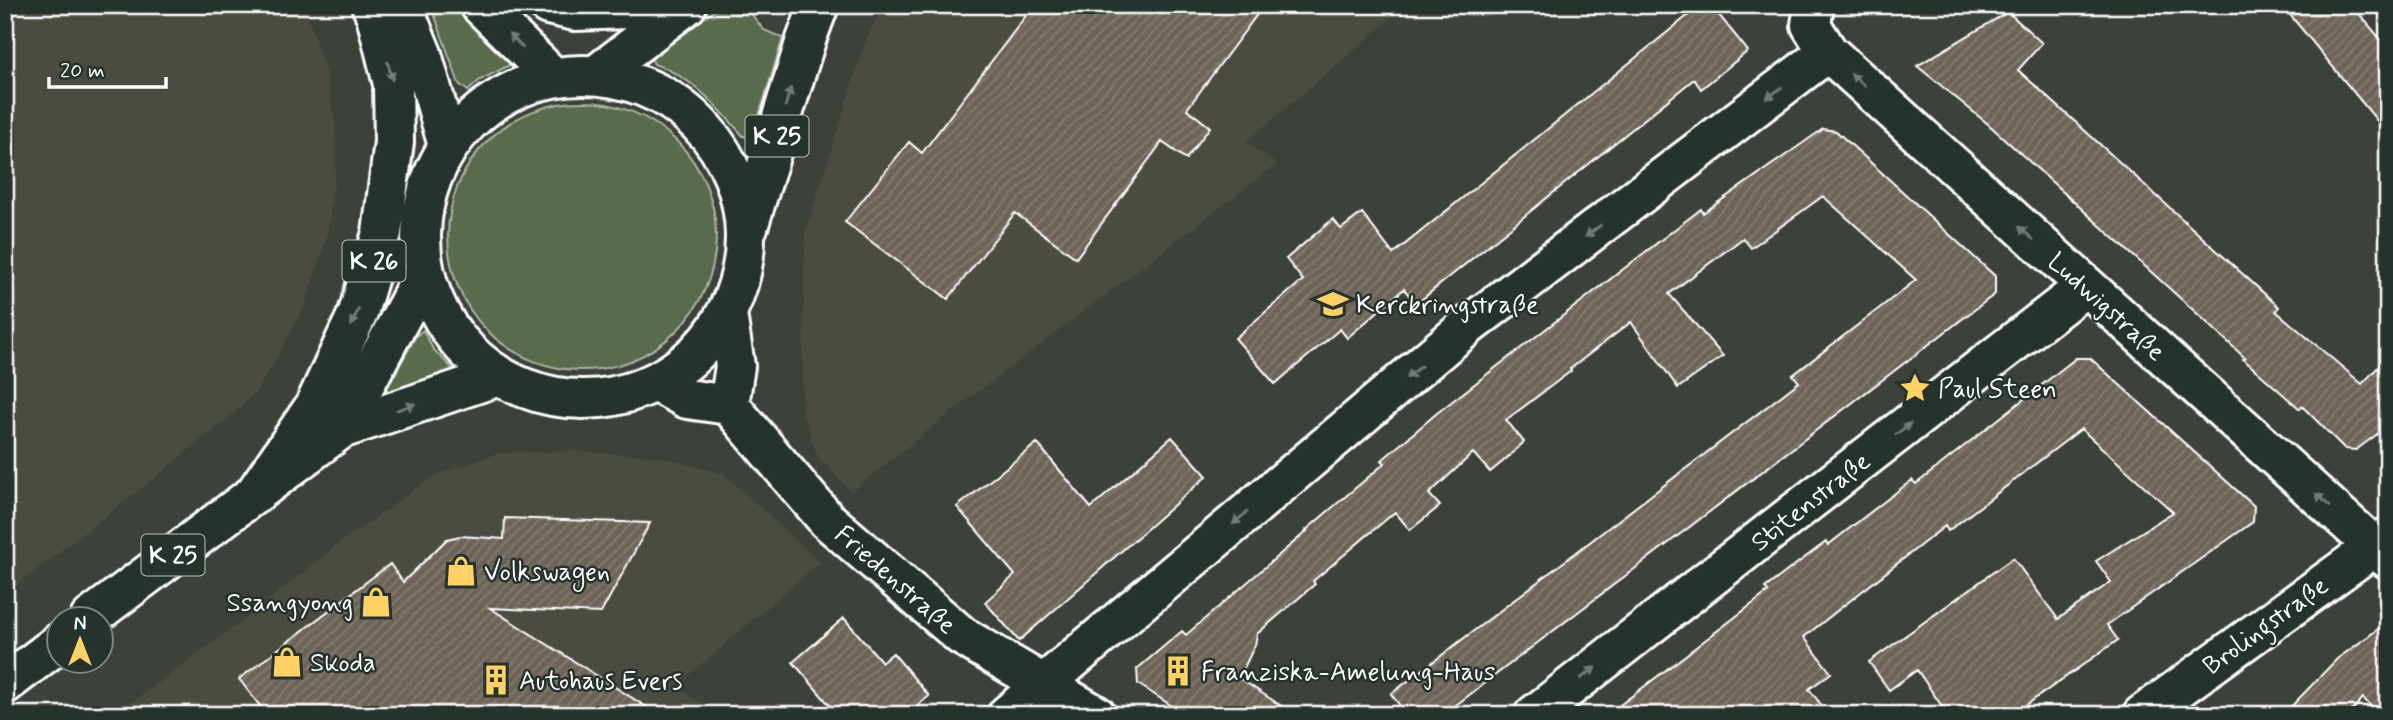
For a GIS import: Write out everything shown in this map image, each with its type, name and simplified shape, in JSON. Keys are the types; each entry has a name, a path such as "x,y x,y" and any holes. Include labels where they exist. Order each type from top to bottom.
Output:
{"street":[{"name":"K 26","path":"256,492 314,407 358,313 382,233 394,142 393,85 371,5"},
{"path":"402,5 422,54 448,146"},
{"path":"481,5 552,77"},
{"path":"548,5 575,11 650,8 657,5"},
{"path":"596,75 687,5"},
{"name":"K 25","path":"746,233 806,40 820,5"},
{"path":"1007,715 1469,325 1828,52 1811,25 1814,5"},
{"name":"Ludwigstraße","path":"1828,52 2085,288 2383,547"},
{"path":"574,73 596,75 626,80 655,90 699,122 730,166 742,198 746,233 739,287 727,313 711,338 691,359 656,383 617,396 588,399 546,395 499,376 458,340 441,316 424,270 421,228 426,196 435,170 448,146 474,116 501,96 552,77 574,73"},
{"name":"K 25","path":"341,429 424,270"},
{"name":"Stitenstraße","path":"1534,715 2085,288"},
{"path":"656,383 687,399 729,405 735,366 727,313"},
{"name":"K 25","path":"108,604 341,429 499,376"},
{"name":"Friedenstraße","path":"729,405 827,520 962,636 1096,715"},
{"name":"Brolingstraße","path":"2142,715 2383,547"},
{"path":"5,684 46,653"}],"shaded area":[{"path":"5,5 304,5 325,70 335,123 336,166 327,237 305,305 256,392 152,480 5,594"},
{"path":"883,5 1407,5 1246,142 1277,164 941,420 851,492 817,455 802,411 805,233 867,37"},
{"path":"576,451 662,457 724,474 820,562 676,686 719,715 115,715 257,610 334,547 434,476 499,453"}],"green space":[{"path":"431,5 459,5 505,49 510,65 480,80 468,91 459,84"},
{"path":"722,5 744,5 764,30 783,38 754,132 747,137 703,94 681,77 654,64 650,56 684,29"},
{"path":"582,102 633,112 677,141 706,185 716,236 706,287 677,331 633,360 582,370 531,360 487,331 458,287 448,236 458,185 487,141 531,112"},
{"path":"423,330 433,349 455,371 450,376 425,380 388,397 384,394 416,336"}],"building":[{"path":"1034,5 1264,5 1187,109 1210,127 1186,159 1162,142 1076,258 1015,213 948,299 845,222 909,142 922,153"},
{"path":"1701,5 1711,5 1748,51 1701,89 1694,79 1416,304 1404,289 1347,338 1340,329 1275,384 1235,338 1303,280 1286,259 1333,219 1341,229 1362,213 1393,254"},
{"path":"2282,5 2352,5 2388,48 2388,134"},
{"path":"2008,12 2042,43 2018,70 2279,307 2276,311 2362,384 2388,357 2388,426 2356,450 2345,449 2302,406 2300,409 2243,359 2245,358 2213,328 1988,124 1917,66"},
{"path":"1823,129 1836,131 1995,276 1995,294 1443,715 1407,715 1391,694 1799,382 1793,375 1916,280 1823,196 1751,248 1743,238 1669,294 1723,356 1678,388 1631,322 1506,420 1524,442 1506,459 1490,472 1473,453 1429,494 1440,506 1410,530 1395,512 1313,581 1315,584 1257,634 1255,645 1239,678 1295,715 1186,715 1138,684 1137,669 1182,631 1186,635 1385,463 1382,460 1437,413 1701,209 1703,213"},
{"path":"2076,358 2090,358 2254,506 2253,522 2107,625 2118,640 2012,715 1948,715 1917,670 1889,690 1869,662 2013,558 2058,619 2111,582 2096,561 2173,512 2081,429 1948,531 1945,526 1804,637 1831,673 1809,689 1829,715 1607,715 1768,592 1765,588 1795,565 1826,542 1828,545 1912,480 1916,484"},
{"path":"1172,437 1207,476 1019,641 985,602 1015,575 957,507 1037,443 1091,508"},
{"path":"505,518 650,523 601,613 490,608 659,715 267,715 239,679 390,564 403,582 447,539 460,536 504,539"},
{"path":"844,618 882,662 893,653 929,696 907,715 838,715 793,662"},
{"path":"2388,622 2388,715 2379,715 2363,698 2348,715 2283,715 2337,659"}],"place":[{"name":"Kerckringstraße","path":"1333,304"},
{"name":"Paul Steen","path":"1915,388"},
{"name":"Volkswagen","path":"461,571"},
{"name":"Ssangyong","path":"376,602"},
{"name":"Skoda","path":"287,662"},
{"name":"Franziska-Amelung-Haus","path":"1178,671"},
{"name":"Autohaus Evers","path":"496,680"}]}
